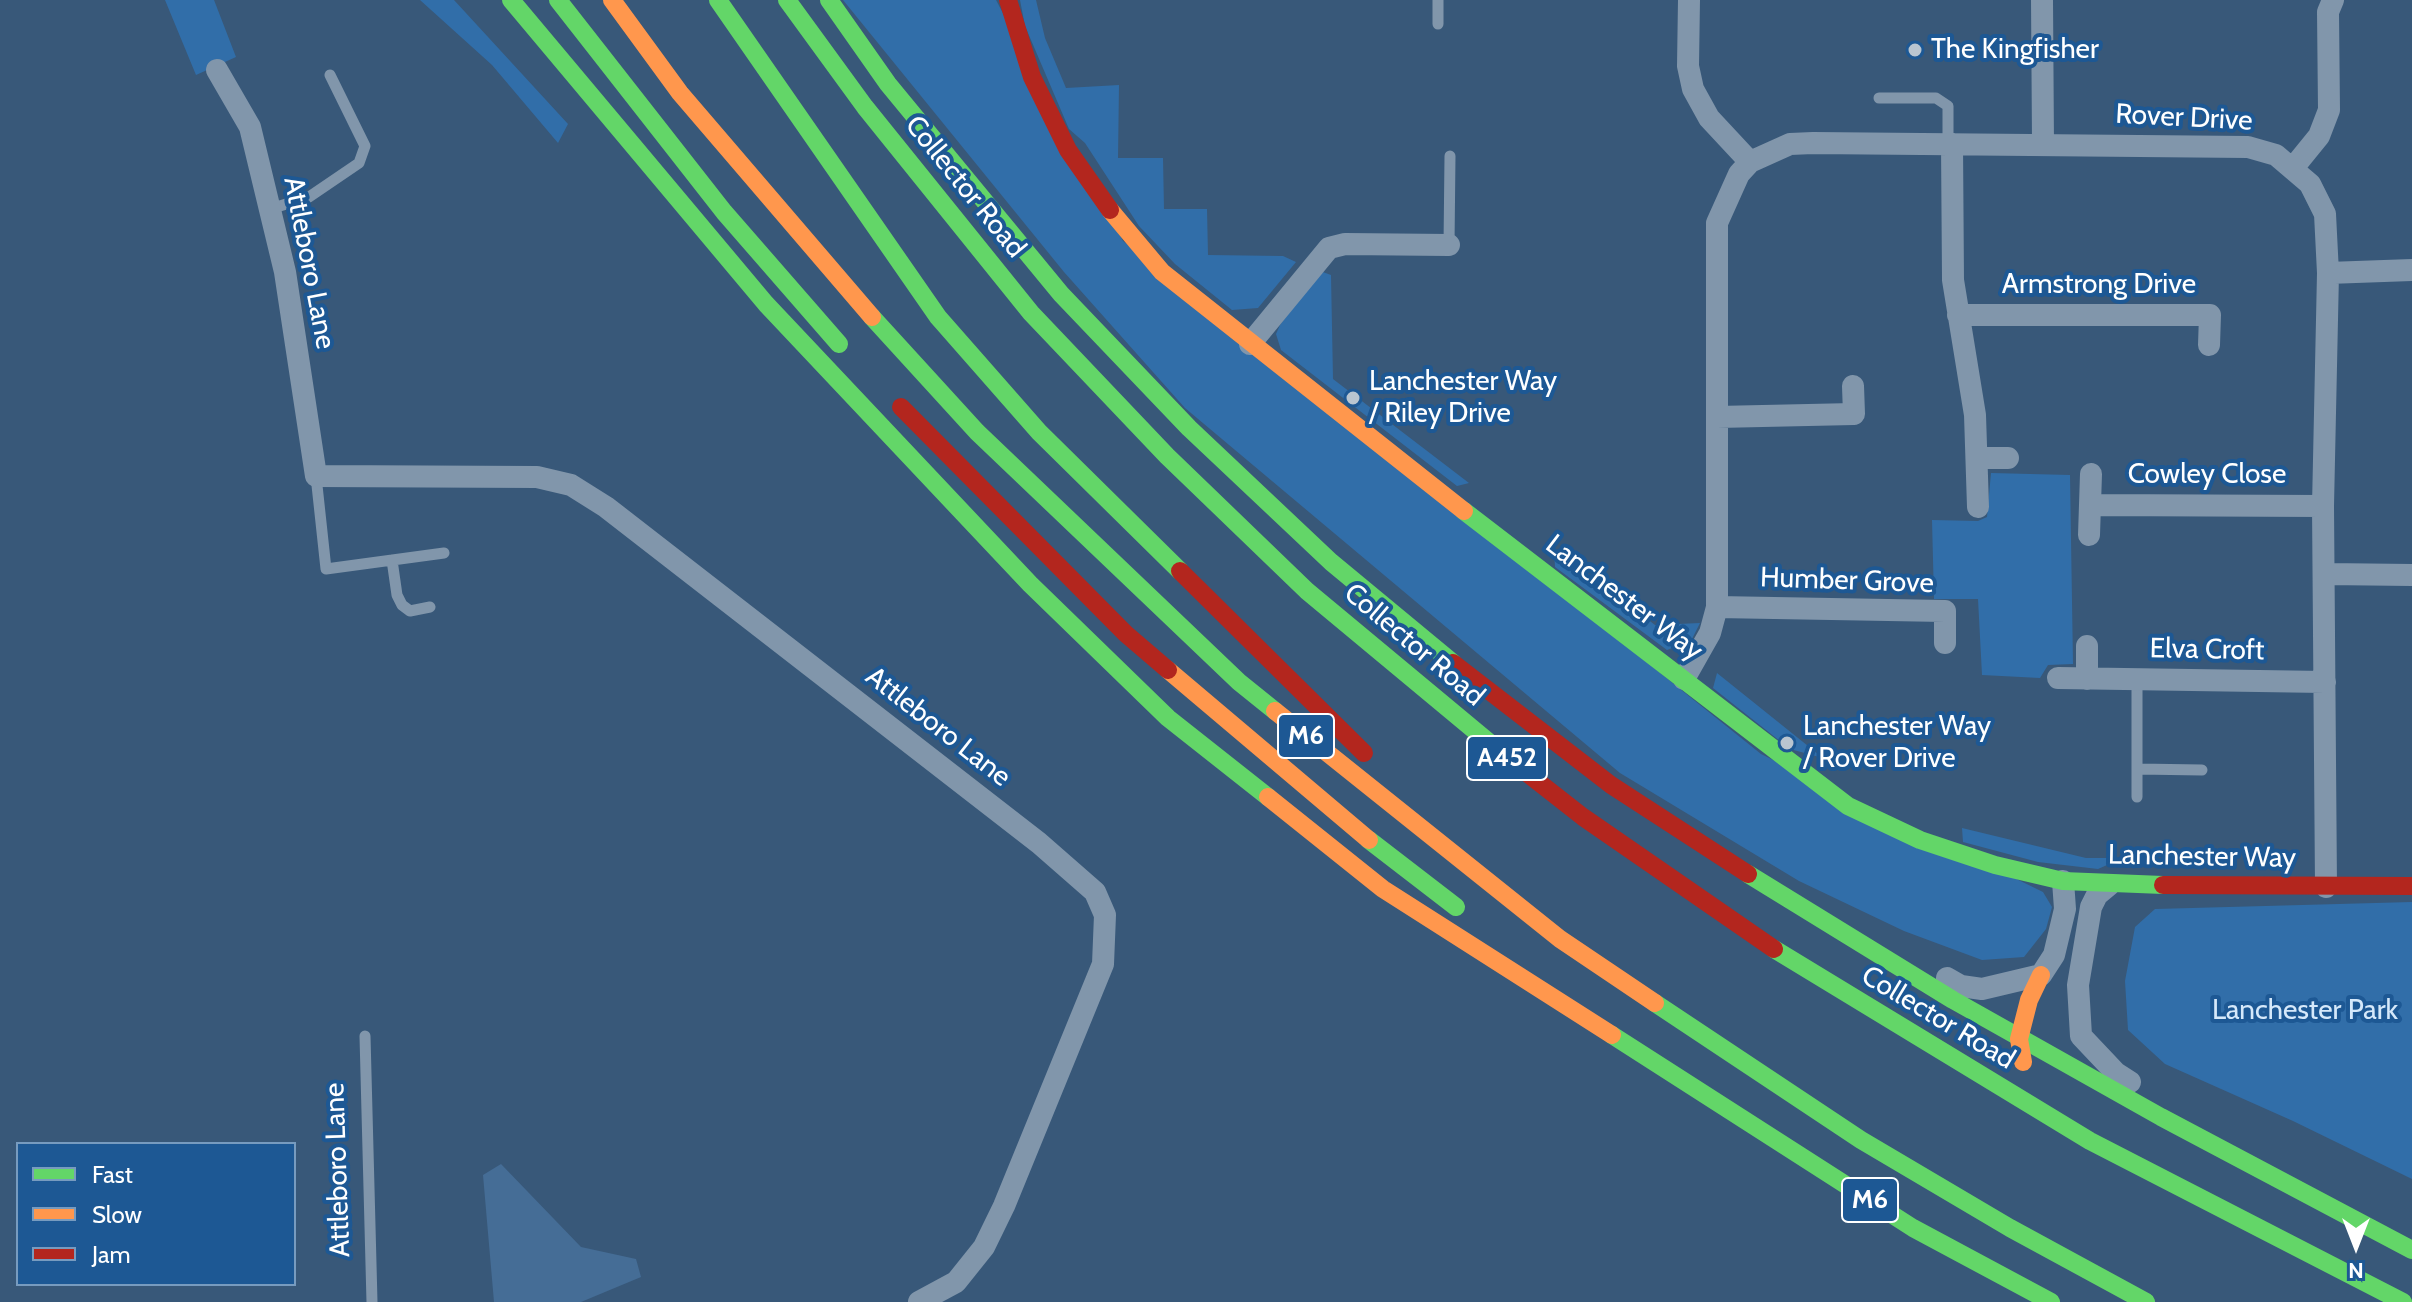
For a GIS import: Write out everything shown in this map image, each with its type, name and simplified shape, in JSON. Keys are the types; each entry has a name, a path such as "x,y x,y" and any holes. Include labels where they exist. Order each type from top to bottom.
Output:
{"main road":[{"path":"511,0 766,304 1030,584 1168,718 1383,889 1696,1088"},
{"path":"558,0 724,212 853,359"},
{"name":"M6","path":"612,0 680,93 825,266 977,432 1239,682 1560,939 1861,1140 2010,1228 2146,1302"},
{"path":"718,0 938,317 1039,432 1380,768"},
{"name":"Collector Road","path":"787,0 865,107 1031,313 1167,456 1307,591 1441,706 1583,817 1802,969 2090,1141 2403,1302"},
{"name":"Collector Road","path":"829,0 888,84 1061,294 1189,428 1331,562 1470,677 1611,785 1706,849 2019,1039 2412,1250"},
{"name":"Lanchester Way","path":"1008,0 1032,77 1068,150 1091,188 1162,272 1250,344 1848,806 1920,840 1995,865 2063,881 2109,885 2412,886"},
{"name":"M6","path":"886,392 1126,634 1390,857 1467,915"},
{"path":"1403,789 1560,939"},
{"name":"M6","path":"1505,944 1696,1088 1913,1228 2051,1302"},
{"path":"2032,1072 2024,1064 2019,1039 2029,1000 2041,975"},
{"path":"2185,1168 2307,1254"}],"street":[{"path":"1684,679 1710,633 1717,607 1717,223 1739,174 1750,162 1709,118 1693,89 1688,66 1689,0"},
{"path":"2042,0 2043,143"},
{"path":"2293,168 2319,136 2329,110 2328,12 2333,0"},
{"name":"Attleboro Lane","path":"217,70 250,127 270,209 285,272 316,476 537,477 571,485 606,507 1079,875 1095,892 1105,915 1103,964 1004,1206 984,1247 956,1282 919,1302"},
{"name":"Rover Drive","path":"1750,162 1790,144 2043,143 2248,147 2276,155 2310,184 2325,214 2328,273 2323,506 2326,574 2326,887"},
{"path":"1950,144 1953,280 1979,458 1978,507"},
{"path":"1250,344 1329,248 1345,244 1449,245"},
{"path":"2328,273 2412,270"},
{"name":"Armstrong Drive","path":"1958,315 2210,315 2209,345"},
{"path":"1717,417 1854,414 1853,386"},
{"path":"1979,458 2008,458"},
{"name":"Cowley Close","path":"2089,535 2091,474"},
{"name":"Cowley Close","path":"2091,505 2323,506"},
{"path":"2326,574 2412,575"},
{"name":"Humber Grove","path":"1717,607 1945,611 1945,643"},
{"path":"2087,646 2087,679"},
{"name":"Elva Croft","path":"2058,678 2325,682"},
{"path":"1706,849 1961,986 1982,989 2041,975 2054,955 2065,909 2063,881"},
{"path":"2109,885 2097,895 2091,907 2078,985 2081,1036 2116,1073 2139,1088 2412,1235"}],"lane":[{"path":"1438,0 1438,24"},
{"path":"270,209 309,197 359,163 365,146 330,75"},
{"path":"1879,98 1936,98 1948,106 1950,144"},
{"path":"1449,245 1450,156"},
{"name":"Attleboro Lane","path":"316,476 326,569 392,560"},
{"path":"430,607 410,611 402,605 397,595 392,560 444,553"},
{"path":"2137,679 2137,797"},
{"path":"2138,769 2202,770"},
{"name":"Attleboro Lane","path":"365,1036 372,1302"}],"green space":[{"path":"165,0 214,0 236,57 196,75"},
{"path":"420,0 454,0 568,124 558,143 492,65"},
{"path":"843,0 996,0 1123,241 1761,754 2043,892 2052,907 2046,929 2024,957 1982,960 1904,931 1799,881 1620,773 1185,408 1064,272"},
{"path":"1020,0 1036,0 1045,38 1066,88 1119,85 1118,158 1163,158 1164,209 1207,209 1208,255 1283,256 1296,262 1258,308 1232,310 1175,264 1139,226 1085,143 1069,129 1025,26"},
{"path":"1320,271 1331,275 1333,379 1469,483 1457,486 1281,350 1276,334 1280,325"},
{"path":"1991,473 2070,475 2073,664 2048,665 2040,678 1982,675 1978,599 1934,599 1932,520 1978,521 1987,517"},
{"path":"1554,548 1655,625 1700,623 1691,641 1667,650 1555,567"},
{"path":"1717,673 1823,758 1790,749 1713,688"},
{"path":"1962,828 2086,858 2123,858 2098,869 2038,862 1963,842"},
{"name":"Lanchester Park","path":"2412,902 2412,1179 2165,1064 2128,1030 2125,981 2135,927 2155,909"}],"shaded area":[{"path":"501,1164 581,1247 636,1259 641,1277 581,1302 494,1302 483,1175"}],"traffic: fast":[{"path":"511,0 766,304 1030,584 1168,718 1268,797"},
{"path":"558,0 724,212 839,344"},
{"path":"718,0 938,317 1039,432 1180,571"},
{"path":"787,0 865,107 1031,313 1167,456 1307,591 1509,759"},
{"path":"829,0 888,84 1061,294 1189,428 1331,562 1453,663"},
{"path":"872,317 977,432 1239,682 1275,711"},
{"path":"1464,511 1848,806 1920,840 1995,865 2063,881 2163,885"},
{"path":"1369,840 1456,907"},
{"path":"1748,874 1953,1000 2161,1117 2412,1250"},
{"path":"1774,949 2090,1141 2403,1302"},
{"path":"1655,1003 1861,1140 2010,1228 2146,1302"},
{"path":"1612,1035 1913,1228 2051,1302"}],"traffic: slow":[{"path":"612,0 680,93 872,317"},
{"path":"1110,210 1162,272 1464,511"},
{"path":"1168,670 1369,840"},
{"path":"1275,711 1560,939 1655,1003"},
{"path":"1268,797 1383,889 1612,1035"},
{"path":"2023,1062 2019,1039 2029,1000 2041,975"}],"traffic: jam":[{"path":"1008,0 1032,77 1068,150 1110,210"},
{"path":"901,407 1126,634 1168,670"},
{"path":"1180,571 1364,753"},
{"path":"1453,663 1611,785 1748,874"},
{"path":"1509,759 1583,817 1774,949"},
{"path":"2163,885 2412,886"}],"place":[{"name":"The Kingfisher","path":"1915,50"},
{"name":"Lanchester Way / Riley Drive","path":"1353,398"},
{"name":"Lanchester Way / Rover Drive","path":"1787,743"}]}
